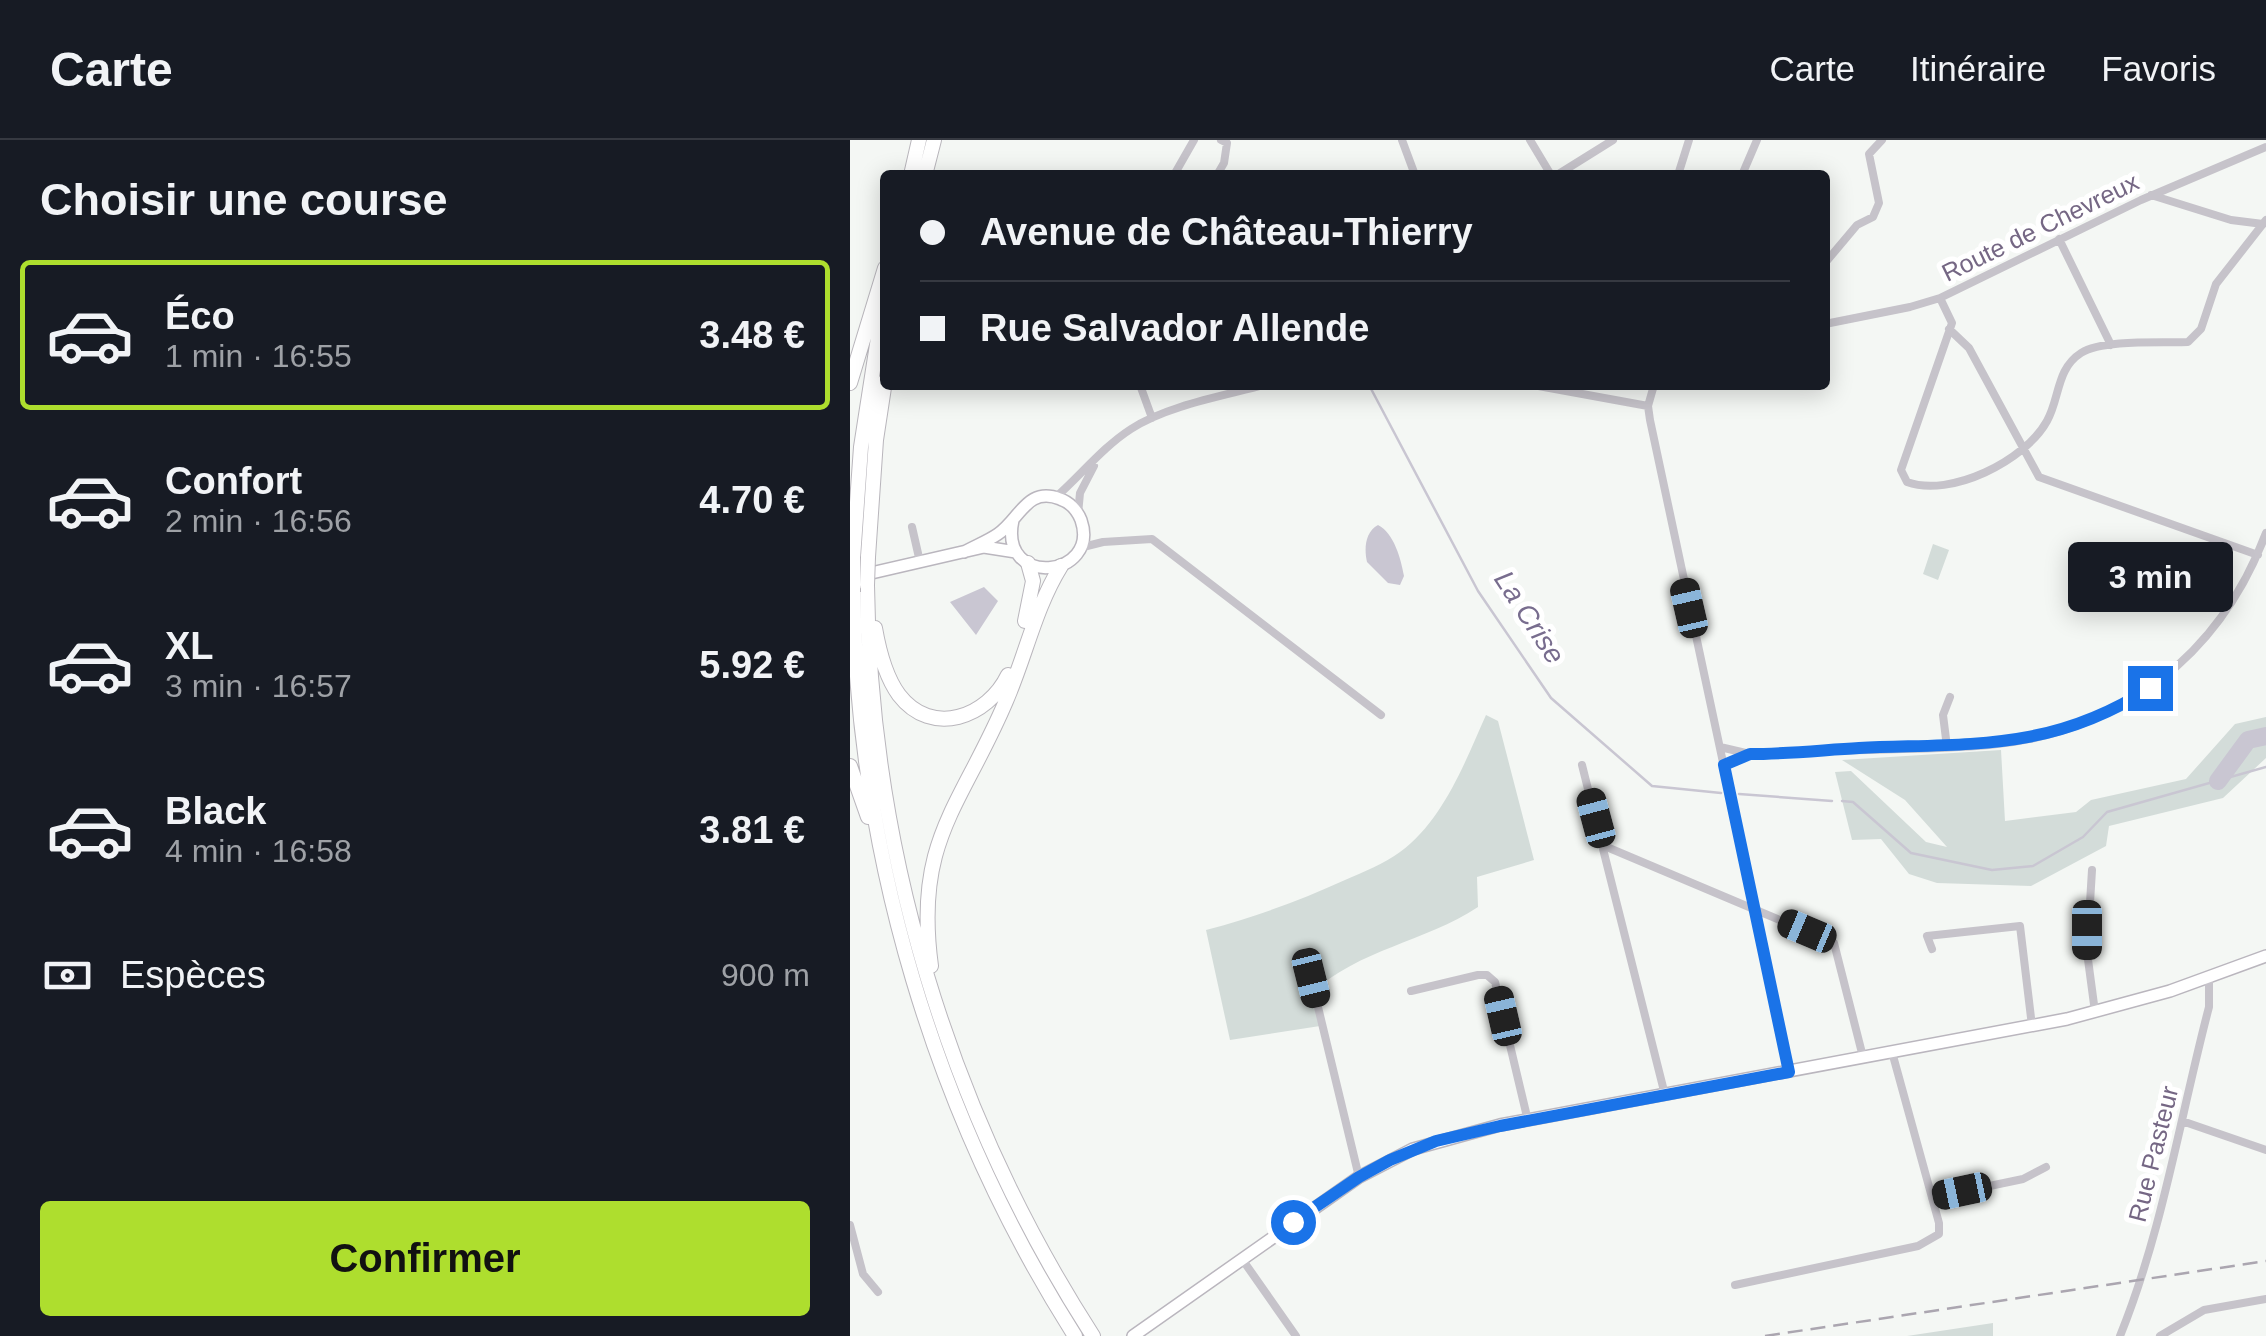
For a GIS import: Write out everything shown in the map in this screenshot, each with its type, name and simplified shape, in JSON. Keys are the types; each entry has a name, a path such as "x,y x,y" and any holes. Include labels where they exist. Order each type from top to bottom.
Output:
{"highway":[{"path":"911,170 919,140"},
{"path":"927,170 934,140"},
{"path":"850,383 880,284"},
{"path":"861,557 861,447 880,325"},
{"path":"882,858 855,659 857,585 884,390"},
{"path":"857,585 880,653 900,696 922,714 959,718 990,703 1007,678 1033,581 1022,558"},
{"path":"937,1010 926,918 935,850 954,801 1002,712 1038,610 1061,566"},
{"path":"857,585 890,818 914,930 937,1010 968,1097 1001,1171 1038,1244 1093,1336"},
{"path":"850,766 882,858 910,970 958,1111 1015,1233 1075,1336"}],"main road":[{"path":"857,585 920,563 964,552 984,547 1022,558 1038,568 1061,566 1079,548 1083,533 1078,514 1056,498 1046,496 1026,503 1000,533 964,552"},
{"path":"1013,520 1010,530 1022,558"},
{"path":"1133,1336 1359,1177 1436,1141 2032,1026 2095,1012 2265,960"}],"street":[{"path":"1177,170 1194,140"},
{"path":"1220,170 1227,143 1221,140"},
{"path":"1402,140 1413,170"},
{"path":"1530,140 1551,170"},
{"path":"1562,170 1613,140"},
{"path":"1680,170 1689,140"},
{"path":"1744,170 1757,140"},
{"path":"1830,257 1857,224 1873,217 1879,203 1869,154 1882,140"},
{"name":"Route de Chevreux","path":"1830,323 1940,298 2151,195 2266,147"},
{"path":"2151,195 2231,220 2265,223"},
{"path":"1940,298 1952,323 1901,470 1907,482 1923,488 1991,472 2023,448 2047,422 2067,365 2083,351 2111,345 2188,342 2201,329 2216,284 2265,223"},
{"path":"2059,239 2111,345"},
{"path":"1949,329 1969,348 2039,477 2258,555"},
{"path":"1142,390 1152,418"},
{"path":"1056,498 1126,432 1152,418 1247,390"},
{"path":"1560,390 1648,406"},
{"path":"1653,390 1648,406 1789,1072"},
{"path":"1078,514 1080,493 1096,462"},
{"path":"912,527 920,563"},
{"path":"1083,533 1104,542"},
{"path":"1720,747 1750,754 1947,747 2051,734 2124,705 2179,666 2234,601 2266,533"},
{"path":"1079,548 1152,539 1381,716"},
{"path":"1947,747 1943,715 1950,697"},
{"path":"1724,765 1750,754"},
{"path":"1582,765 1665,1095"},
{"path":"1602,845 1834,943 1863,1058"},
{"path":"2092,870 2087,952 2095,1012"},
{"path":"1932,949 1927,936 2020,926 2032,1026"},
{"path":"1411,992 1478,975 1487,975 1494,982 1528,1121"},
{"path":"1311,978 1359,1177"},
{"name":"Rue Pasteur","path":"2120,1336 2145,1267 2182,1121 2210,1007 2209,978"},
{"path":"1735,1285 1931,1242 1940,1230 1892,1052"},
{"path":"2182,1121 2266,1150"},
{"path":"1932,1198 2023,1178 2046,1166"},
{"path":"850,1226 863,1274 878,1292"},
{"path":"1242,1259 1296,1336"},
{"path":"2160,1336 2204,1310 2266,1299"}],"shaded area":[{"path":"1378,525 1388,534 1399,555 1404,576 1400,585 1388,583 1367,562 1366,541"},
{"path":"1933,544 1949,550 1938,580 1923,574"},
{"path":"984,587 998,601 976,635 950,602"},
{"path":"1486,715 1498,721 1534,860 1477,877 1478,907 1330,978 1312,993 1320,1026 1230,1040 1206,930 1311,895 1400,852 1441,807"},
{"path":"2266,717 2266,758 2223,798 2109,826 2106,846 2031,886 1937,883 1909,874 1881,839 1852,840 1835,772 1851,771 1926,842 1947,847 1905,800 1842,760 2001,750 2005,821 2076,812 2091,800 2186,779 2235,724"},
{"path":"1993,1323 1993,1336 1907,1336"}],"waterway":[{"name":"La Crise","path":"1372,390 1478,591 1551,698 1652,786 1721,793"},
{"name":"La Crise","path":"2218,781 2248,740 2266,736"},
{"name":"La Crise","path":"1842,801 1853,802 1911,853 1992,870 2033,866 2083,837 2107,812 2266,767"},
{"name":"La Crise","path":"1739,794 1832,801"}],"railway":[{"path":"1765,1336 2266,1261"}],"route":[{"path":"1293,1222 1390,1160 1458,1134 1789,1072 1724,765 1750,754 1947,747 2051,734 2112,712 2150,688"}]}
